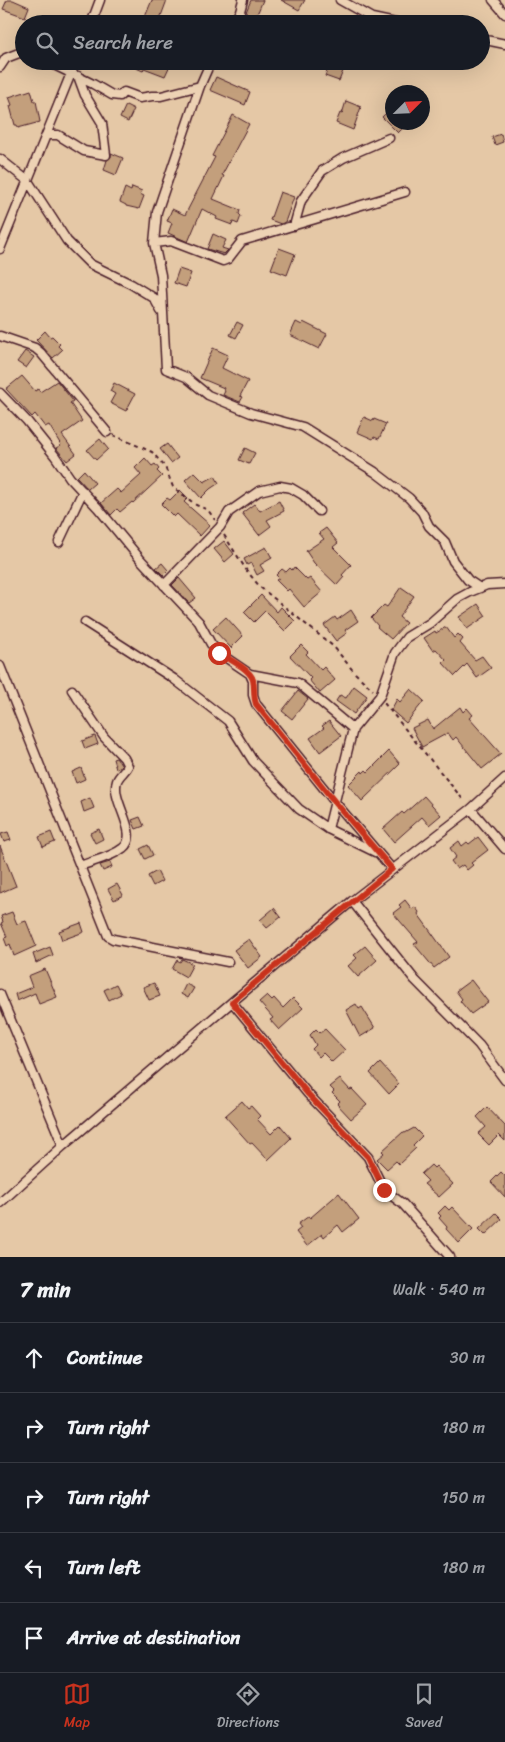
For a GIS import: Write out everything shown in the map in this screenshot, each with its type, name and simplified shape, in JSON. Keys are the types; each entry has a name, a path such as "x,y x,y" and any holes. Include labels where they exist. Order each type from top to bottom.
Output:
{"street":[{"path":"94,15 100,0"},
{"path":"238,15 243,0"},
{"path":"340,0 367,15"},
{"path":"493,0 505,14"},
{"path":"490,42 505,44"},
{"path":"0,67 6,58 15,55"},
{"path":"65,70 112,95 120,96 124,92 140,98 161,96 200,86"},
{"path":"0,249 75,70"},
{"path":"207,70 157,212 154,243 160,274 166,369 186,377 208,395 251,413 303,427 375,472 409,498 422,512 429,526 444,542 458,567 468,580 480,588"},
{"path":"46,135 58,135 84,151 106,155 102,124 74,74"},
{"path":"294,226 301,201 322,171 343,158 389,138"},
{"path":"0,159 28,181 67,241 90,264 131,284 154,298 162,313"},
{"path":"154,243 171,241 223,261 228,259 242,241 405,192"},
{"path":"0,336 34,348 41,354 106,432"},
{"path":"0,394 27,421 70,478 199,622 211,644 219,653 250,674 298,683 353,729"},
{"path":"164,585 220,527 229,512 259,491 280,486 291,488 319,510"},
{"path":"59,542 83,492"},
{"path":"328,829 353,729 380,696 395,653 407,637 430,623 457,599 487,585 505,584"},
{"path":"85,622 174,679 228,721 253,761 299,809 328,829 379,854"},
{"path":"0,666 108,936 113,939 228,962"},
{"path":"250,674 253,681 253,695 256,704 334,801 392,869"},
{"path":"72,690 104,737 124,758 128,766 117,780 115,787 118,803 128,828 129,837 126,846 80,866"},
{"path":"0,1203 63,1146 352,901 471,809 505,778"},
{"path":"471,809 505,850"},
{"path":"352,901 415,980 479,1045 505,1080"},
{"path":"0,994 63,1146"},
{"path":"232,1002 308,1094 368,1157 384,1190 404,1204 450,1257"}],"path":[{"path":"106,432 152,452 165,467 173,487 196,505 208,510 247,572 260,588 334,647 355,673 380,696 471,809"}],"building":[{"path":"7,0 13,0 29,7 26,15 20,15 3,9"},
{"path":"152,0 167,0 161,15 146,15"},
{"path":"251,0 263,0 257,15 245,15"},
{"path":"281,0 305,0 299,10"},
{"path":"149,70 168,70 165,76"},
{"path":"327,70 343,70 339,81 325,76"},
{"path":"216,77 250,92 245,105 210,90"},
{"path":"31,90 34,101 36,101 40,122 18,128 15,125 9,97"},
{"path":"346,101 361,107 353,130 336,123 340,113 342,114"},
{"path":"126,105 134,109 128,122 120,118"},
{"path":"233,115 249,124 222,175 224,176 213,199 240,210 239,214 241,216 238,224 233,222 232,225 216,219 217,217 202,209 188,242 168,233 172,223 167,221 172,209 185,215 215,157 212,156"},
{"path":"501,134 503,142 495,145 492,137"},
{"path":"111,153 123,158 116,175 104,170 107,160 111,157"},
{"path":"132,187 142,191 140,194 144,196 139,209 126,206 120,202 125,188 131,191"},
{"path":"280,192 294,197 285,222 281,224 270,220"},
{"path":"213,234 226,240 222,248 228,250 224,254 207,249"},
{"path":"279,248 295,254 287,275 271,269"},
{"path":"179,269 191,273 186,287 174,283"},
{"path":"237,322 243,325 236,338 230,335"},
{"path":"296,322 302,325 303,322 327,334 319,349 290,335"},
{"path":"45,331 60,344 58,346 62,350 53,358 36,340"},
{"path":"213,348 228,355 222,368 248,381 240,396 243,397 240,402 223,395 224,388 200,378"},
{"path":"25,351 34,357 26,368 17,362"},
{"path":"22,376 35,391 38,389 40,392 57,381 73,401 70,403 82,421 62,435 76,454 67,461 56,448 61,445 49,425 45,427 35,414 32,417 6,389"},
{"path":"114,383 135,394 126,411 110,403 115,394 110,391"},
{"path":"364,417 386,424 379,439 374,437 373,439 357,432"},
{"path":"100,439 108,449 96,460 87,450"},
{"path":"167,444 178,458 171,463 160,449"},
{"path":"245,448 255,453 249,464 239,460"},
{"path":"145,458 152,466 155,464 159,469 157,471 162,476 133,503 120,512 117,509 111,515 101,503 117,489 121,493 141,475 135,468"},
{"path":"84,470 95,483 88,489 77,477"},
{"path":"194,472 204,482 215,476 219,483 201,498 185,480"},
{"path":"180,490 188,498 184,502 210,525 200,536 177,514 174,517 161,504 167,498 170,500"},
{"path":"279,501 284,511 267,520 271,526 259,535 242,513 254,504 260,511"},
{"path":"326,528 338,543 333,547 351,565 342,575 344,577 337,585 314,563 306,551 324,539 319,533"},
{"path":"224,541 234,554 225,562 214,549"},
{"path":"266,547 272,558 260,565 264,571 257,575 251,563 247,565 244,559"},
{"path":"162,563 168,570 163,575 156,568"},
{"path":"294,567 307,580 310,578 322,592 304,607 289,589 287,591 276,580 279,578 276,575 282,569 286,572"},
{"path":"179,578 196,598 189,603 172,585"},
{"path":"401,587 414,596 399,617 406,623 391,639 377,627 371,618 384,605 387,607"},
{"path":"261,595 277,612 281,607 295,621 285,631 265,611 254,622 244,612"},
{"path":"478,604 486,616 467,629 459,617"},
{"path":"351,610 358,621 345,630 347,633 336,641 324,625 335,617 337,620"},
{"path":"226,617 243,636 231,648 213,629"},
{"path":"446,627 454,638 458,634 463,639 460,643 475,660 482,656 491,668 477,678 467,664 455,676 443,663 446,660 436,649 433,651 424,638"},
{"path":"301,645 308,652 306,654 321,670 324,667 335,680 320,693 309,680 311,678 290,656"},
{"path":"354,686 367,696 354,714 336,701 340,695 346,698"},
{"path":"411,689 424,701 406,723 391,710 397,699 400,702"},
{"path":"298,691 308,699 292,719 282,711"},
{"path":"460,707 463,712 467,708 473,715 469,718 501,754 482,769 456,737 453,740 448,733 422,747 412,728 428,720 433,729"},
{"path":"329,721 341,736 320,752 310,738 324,728 322,726"},
{"path":"95,736 98,744 85,749 82,741"},
{"path":"389,751 400,764 362,801 348,785 362,771 363,773 366,770 368,772"},
{"path":"116,758 122,766 116,769 113,759"},
{"path":"81,768 85,779 76,783 72,772"},
{"path":"424,796 441,815 429,825 422,817 394,842 383,829"},
{"path":"90,798 94,808 84,812 81,802"},
{"path":"140,817 144,826 136,829 132,820"},
{"path":"99,829 103,839 95,843 90,833"},
{"path":"8,832 11,840 4,842 1,834"},
{"path":"51,832 55,842 43,847 39,837"},
{"path":"478,837 488,850 471,863 473,865 467,870 463,865 457,869 451,861 456,857 450,848 459,841 462,846 467,842 469,844"},
{"path":"148,845 153,855 145,859 140,849"},
{"path":"0,846 16,886 0,893"},
{"path":"110,862 112,867 103,871 100,865"},
{"path":"157,871 162,881 153,886 148,876"},
{"path":"117,884 123,895 114,900 108,889"},
{"path":"405,900 412,909 415,907 419,912 418,914 449,957 434,968 414,944 418,942 393,913 401,907 399,905"},
{"path":"274,908 281,917 267,928 260,920"},
{"path":"12,912 17,924 26,921 36,946 14,956 10,944 7,946 4,938 7,937 1,923 3,922 1,916"},
{"path":"81,923 84,932 62,940 59,931"},
{"path":"249,939 262,957 248,968 234,950"},
{"path":"365,946 377,960 358,977 348,966 357,958 354,955"},
{"path":"50,947 53,955 36,963 33,954"},
{"path":"182,959 193,964 186,977 172,969 177,960 180,962"},
{"path":"45,969 57,997 39,1004 35,993 17,1001 15,994 32,987 28,976"},
{"path":"471,980 488,1002 471,1014 460,1001 462,999 456,991"},
{"path":"154,983 160,996 149,1000 143,987"},
{"path":"116,984 121,994 109,1000 104,990"},
{"path":"186,984 194,988 188,998 181,994"},
{"path":"267,995 272,1000 274,998 283,1008 293,998 303,1008 279,1030 270,1020 273,1018 259,1002"},
{"path":"356,1004 359,1009 362,1007 375,1028 360,1037 346,1010"},
{"path":"316,1029 320,1033 325,1029 345,1050 332,1062 323,1053 319,1057 312,1049 316,1045 310,1035"},
{"path":"380,1063 399,1084 389,1094 370,1073"},
{"path":"340,1079 367,1105 351,1119 337,1104 340,1101 332,1093 334,1091 330,1087"},
{"path":"242,1101 248,1108 251,1106 260,1116 257,1119 271,1134 280,1125 291,1138 268,1160 252,1143 250,1144 225,1116"},
{"path":"487,1107 505,1126 505,1141 499,1135 489,1145 478,1134 486,1127 477,1117"},
{"path":"414,1128 422,1136 413,1145 416,1148 399,1164 396,1161 387,1169 377,1159 384,1153 382,1151 403,1132 405,1133"},
{"path":"431,1165 434,1168 436,1166 453,1184 439,1197 424,1184 428,1181 421,1174"},
{"path":"501,1172 505,1176 505,1197 491,1182"},
{"path":"339,1193 359,1219 343,1232 338,1225 324,1237 322,1234 307,1246 296,1232 301,1228 298,1224 309,1216 310,1218"},
{"path":"445,1206 449,1210 452,1207 473,1229 459,1243 439,1218 441,1216 438,1213"},
{"path":"496,1213 502,1219 485,1235 479,1229"}],"route":[{"path":"219,653 246,669 253,681 253,695 256,704 334,801 392,869 232,1002 308,1094 368,1157 384,1190"}]}
